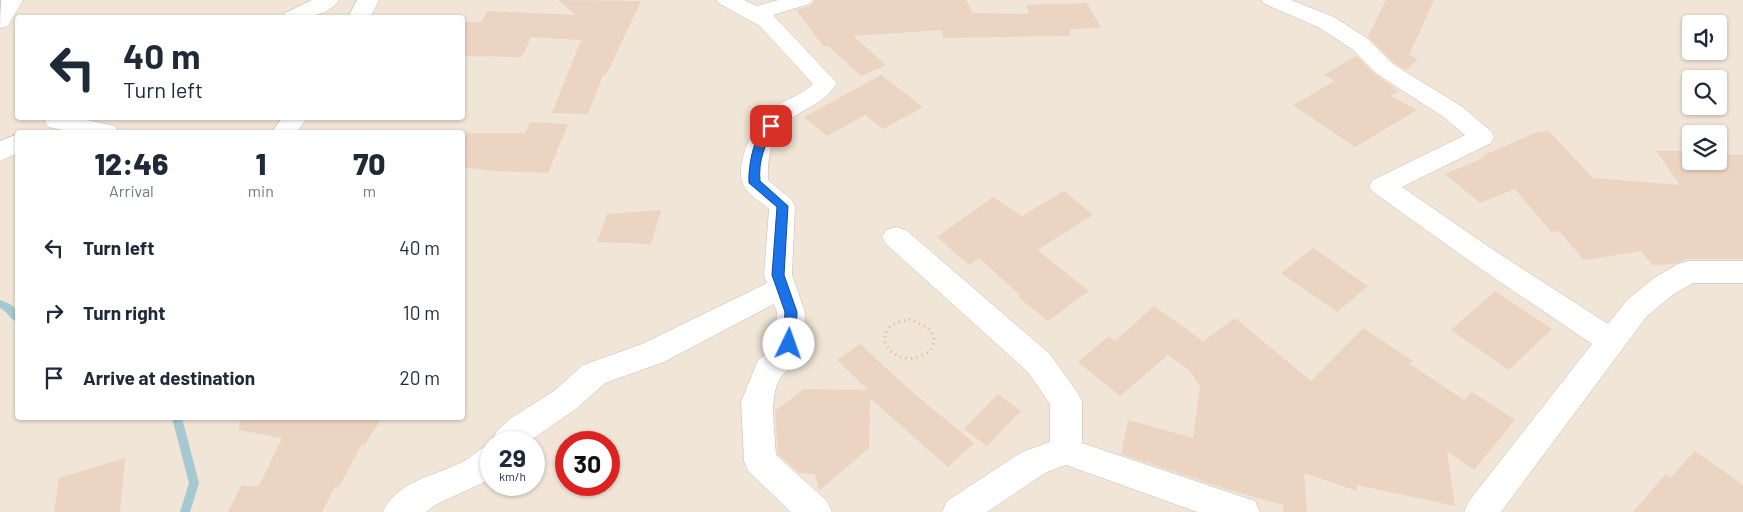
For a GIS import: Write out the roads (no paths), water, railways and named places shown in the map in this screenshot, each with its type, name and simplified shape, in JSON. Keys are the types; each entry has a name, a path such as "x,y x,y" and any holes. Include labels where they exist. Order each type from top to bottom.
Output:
{"street":[{"path":"0,22 12,0"},
{"path":"299,15 328,0"},
{"path":"360,15 368,0"},
{"path":"727,0 755,13 768,22 825,83 822,89 814,96 778,116 763,136 754,168 755,183 782,206 778,275 791,312 789,344 795,350 769,369 757,402 760,461 815,512"},
{"path":"755,13 802,0"},
{"path":"1272,0 1326,22 1360,44 1385,68 1453,112 1482,137 1382,186 1488,260 1612,342"},
{"path":"40,130 61,120 98,130"},
{"path":"286,130 294,120"},
{"path":"0,136 15,139"},
{"path":"0,152 15,142"},
{"path":"896,237 1039,363 1066,401 1066,451"},
{"path":"1481,512 1637,308 1664,286 1688,272 1743,272"},
{"path":"519,431 565,400 594,374 652,353 783,288"},
{"path":"960,512 1034,462 1066,451 1243,512"},
{"path":"400,512 422,494 480,468"}],"waterway":[{"path":"0,304 10,309 15,315"},
{"path":"178,420 194,483 185,512"}]}
